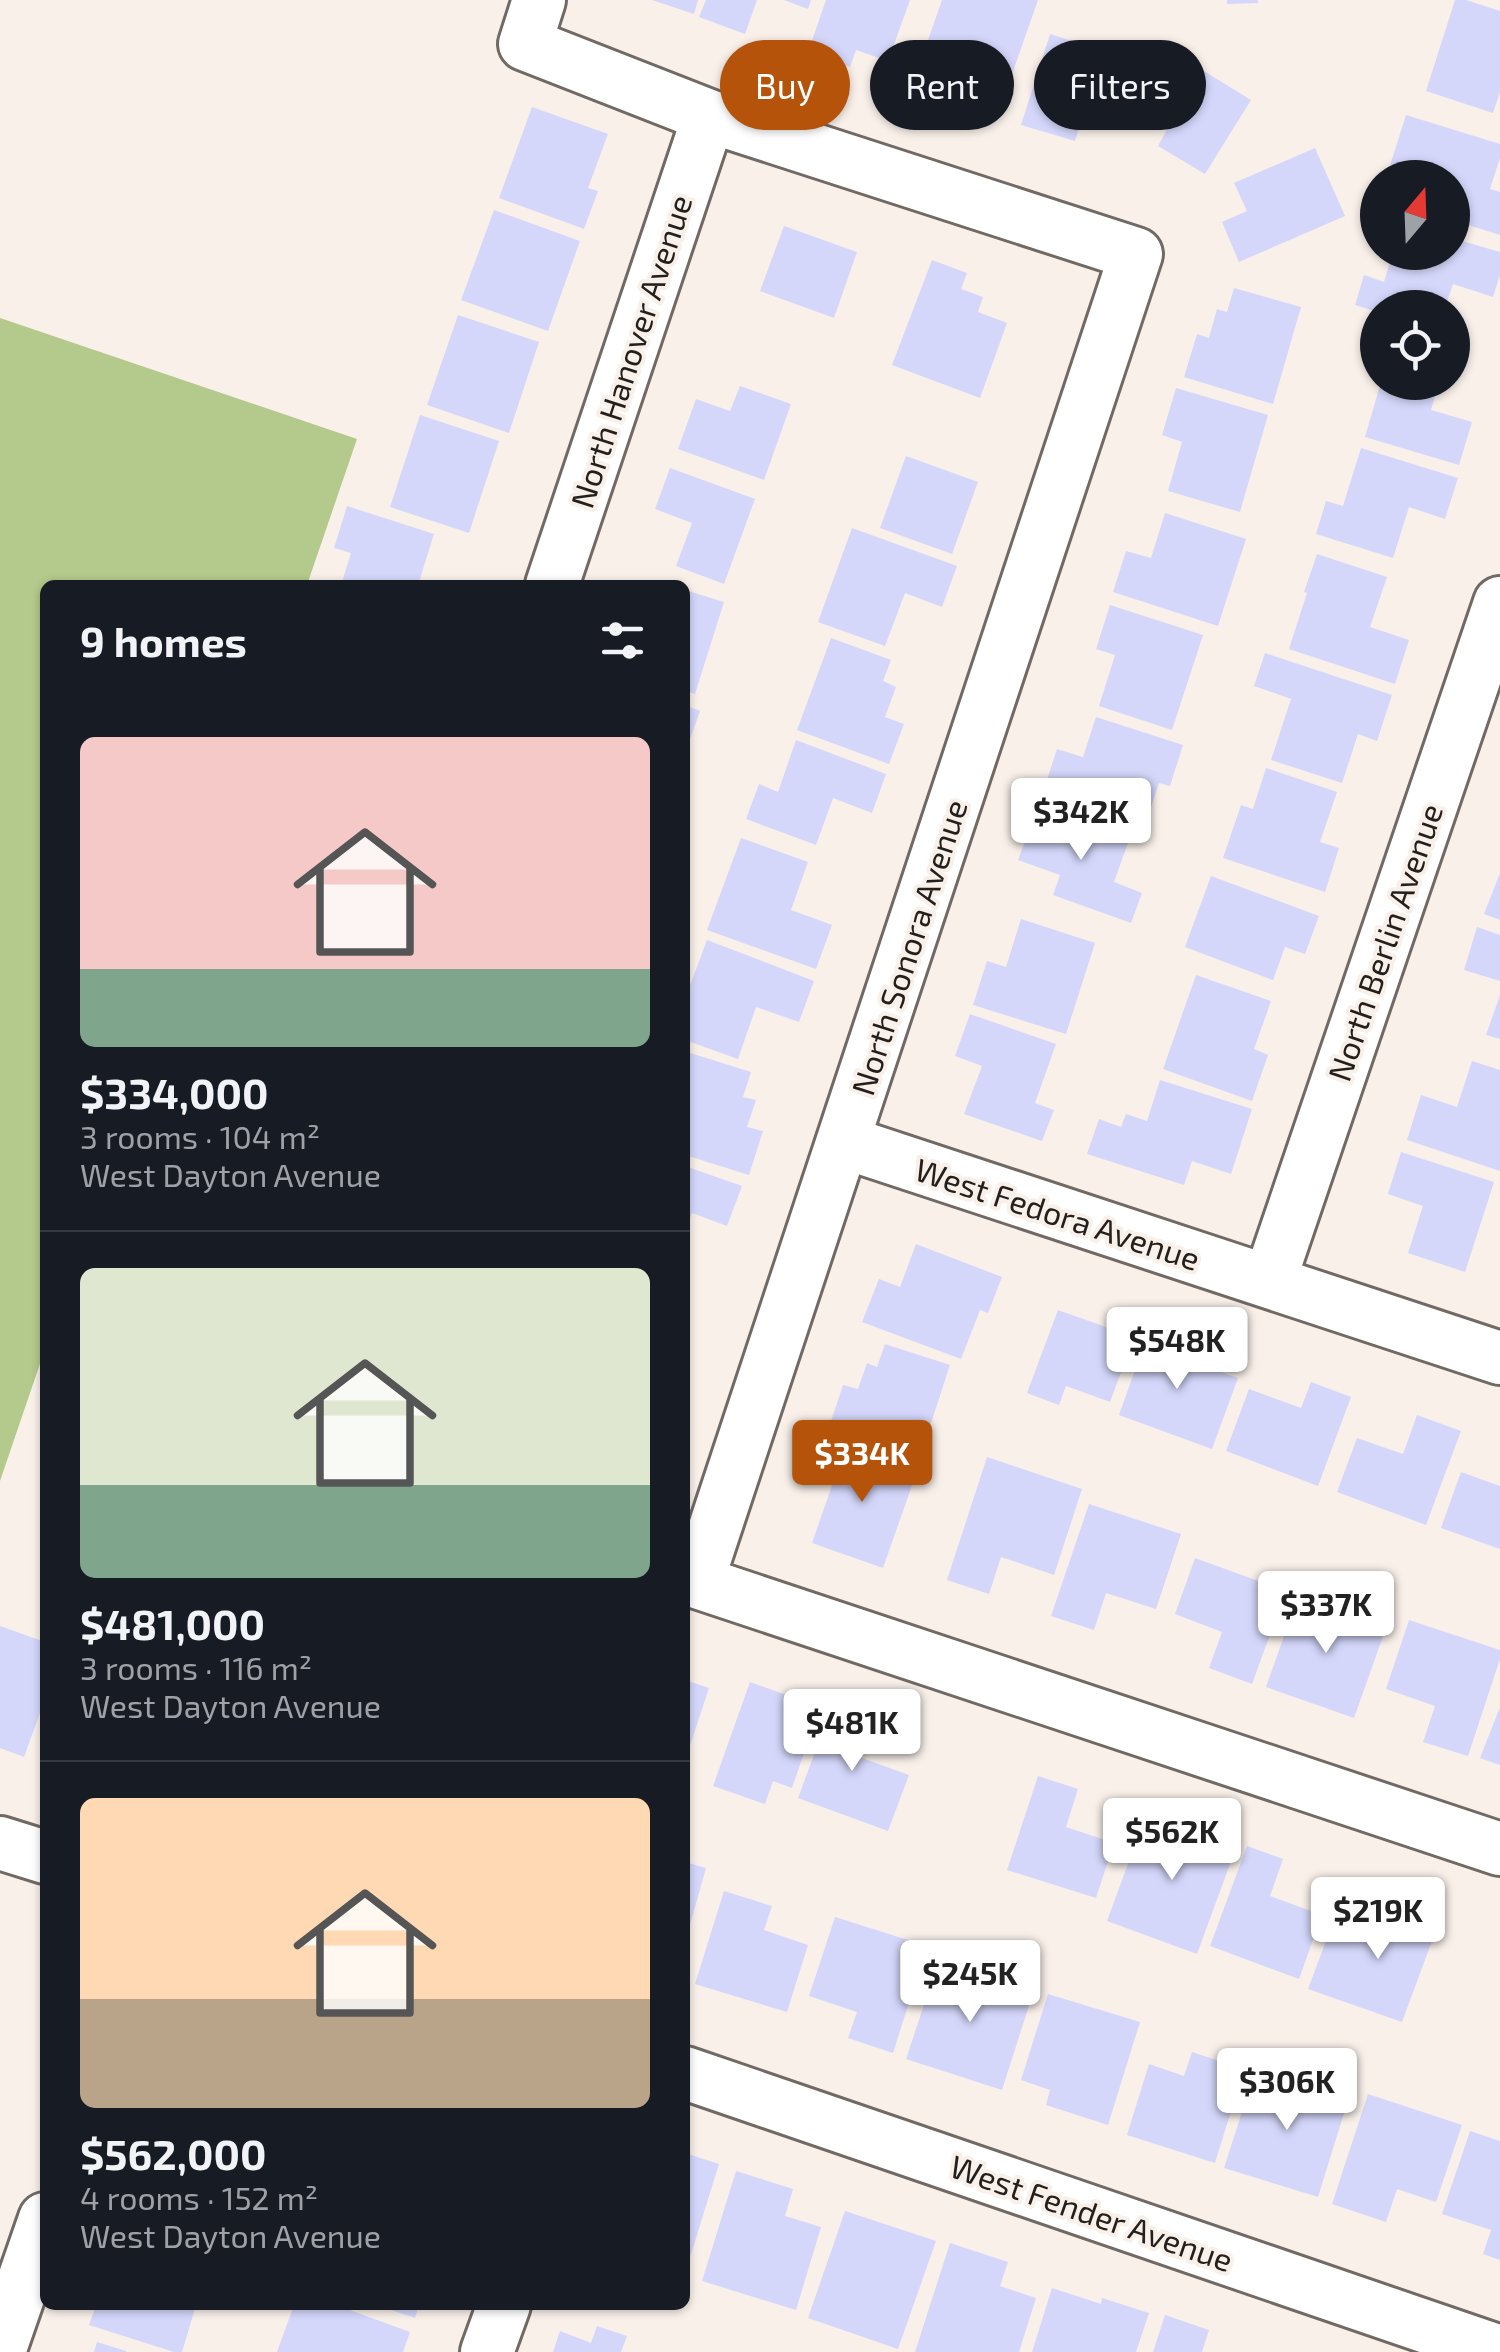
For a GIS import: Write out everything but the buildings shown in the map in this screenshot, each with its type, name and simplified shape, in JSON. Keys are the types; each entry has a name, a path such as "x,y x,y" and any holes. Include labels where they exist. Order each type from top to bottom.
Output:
{"street":[{"path":"532,22 708,116"},
{"name":"North Sonora Avenue","path":"691,1580 844,1142 1136,254 708,116"},
{"name":"North Hanover Avenue","path":"554,580 708,116"},
{"name":"North Berlin Avenue","path":"1269,1282 1500,603"},
{"name":"West Fedora Avenue","path":"844,1142 1500,1358"},
{"path":"691,1580 1500,1848"},
{"path":"0,1843 40,1855"},
{"name":"West Fender Avenue","path":"690,2075 1500,2352"},
{"path":"0,2349 40,2233"},
{"path":"487,2352 502,2310"}],"green space":[{"path":"0,318 357,439 309,580 40,580 40,1364 0,1481"}]}
